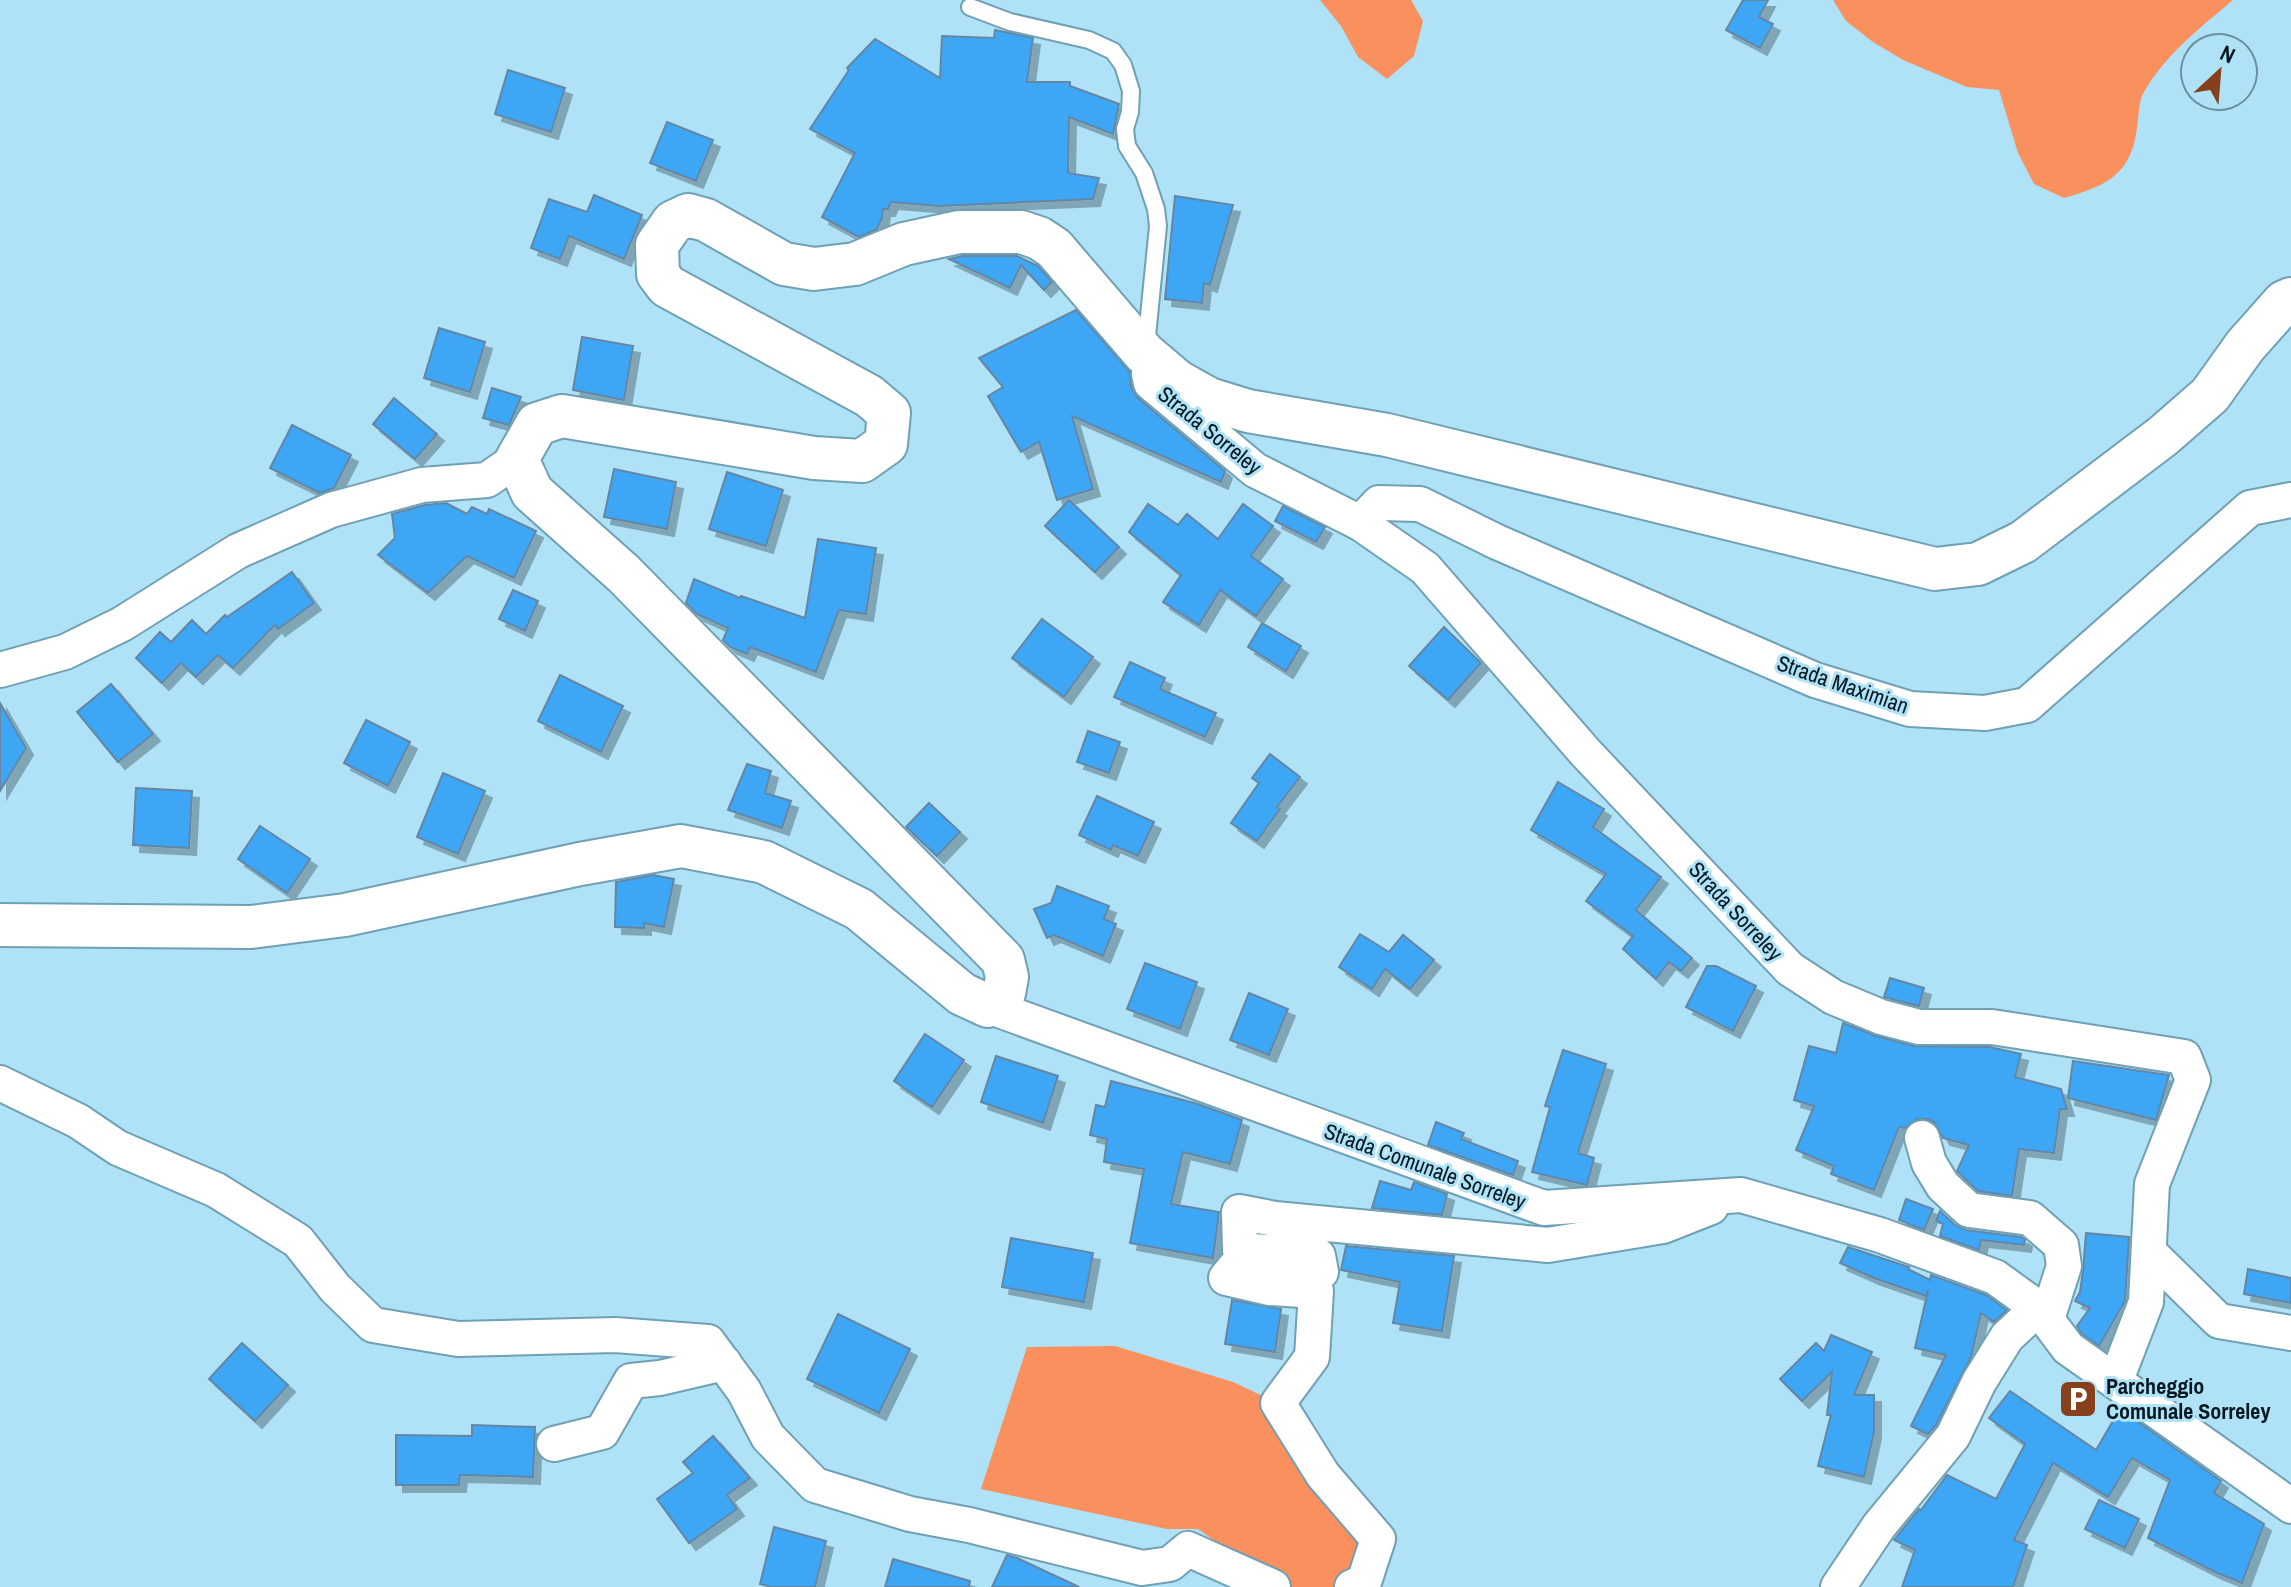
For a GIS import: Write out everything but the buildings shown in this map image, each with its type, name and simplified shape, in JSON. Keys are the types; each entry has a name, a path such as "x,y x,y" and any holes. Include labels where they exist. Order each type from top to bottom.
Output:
{"street":[{"path":"0,670 65,652 122,624 238,551 331,510 422,485 487,480 517,459 537,424 562,416 814,458 862,461 886,444 889,413 869,396 667,286 658,274 657,245 673,222 688,215 706,220 784,264 814,269 855,264 904,244 959,232 1021,232 1039,238 1054,248 1144,353 1177,381 1198,393 1248,411 1387,435 1935,569 1978,564 2023,542 2163,436 2210,395 2245,346 2284,302 2291,299"},
{"name":"Strada Sorreley","path":"1144,353 1151,383 1255,470 1360,523 1425,568 1585,752 1790,969 1833,997 1881,1017 1919,1027 1992,1027 2184,1057 2193,1080 2152,1184 2146,1302 2116,1380"},
{"path":"0,925 251,927 345,915 580,864 681,846 764,862 859,909 962,994 988,1006 1004,993 1007,977 1003,960 624,574 532,492 517,459"},
{"name":"Strada Maximian","path":"1360,523 1379,503 1420,504 1497,542 1815,680 1910,709 1985,713 2027,705 2250,508 2291,500"},
{"name":"Strada Comunale Sorreley","path":"988,1006 1544,1208 1741,1195 1880,1235 1995,1277 2042,1314 2068,1348 2291,1506"},
{"path":"0,1083 78,1121 118,1148 216,1190 298,1241 335,1288 373,1325 458,1339 615,1335 708,1342 744,1391 768,1437 815,1485 910,1514 969,1525 1142,1568 1185,1587"},
{"path":"1838,1587 1888,1514 1953,1436 1979,1382 2007,1337 2042,1314 2064,1266 2061,1245 2030,1218 1969,1210 1943,1186 1929,1163 1922,1138"},
{"path":"1352,1587 1364,1582 1378,1539 1323,1475 1278,1403 1312,1357 1316,1291 1269,1288 1226,1278 1235,1267 1321,1272 1318,1256 1240,1250 1239,1212 1275,1219 1548,1245 1663,1226 1741,1195"},
{"path":"2150,1253 2219,1321 2291,1333"},
{"path":"554,1444 602,1432 631,1381 660,1378 724,1363"},
{"path":"1142,1568 1170,1564 1188,1549 1273,1587"}],"lane":[{"path":"970,7 1010,22 1089,40 1113,51 1123,65 1131,91 1124,138 1144,173 1156,209 1158,226 1144,353"}],"shaded area":[{"path":"1320,0 1411,0 1423,21 1414,56 1387,79 1358,57 1341,26"},
{"path":"1833,0 2233,0 2196,32 2179,32 2179,48 2142,96 2134,144 2122,168 2104,183 2064,198 2034,184 2018,153 1999,90 1967,87 1903,60 1846,21"},
{"path":"1115,1346 1233,1382 1278,1403 1378,1539 1352,1587 1280,1587 1198,1529 1167,1529 981,1489 1027,1347"}],"place":[{"name":"Parcheggio Comunale Sorreley","path":"2078,1399"}]}
